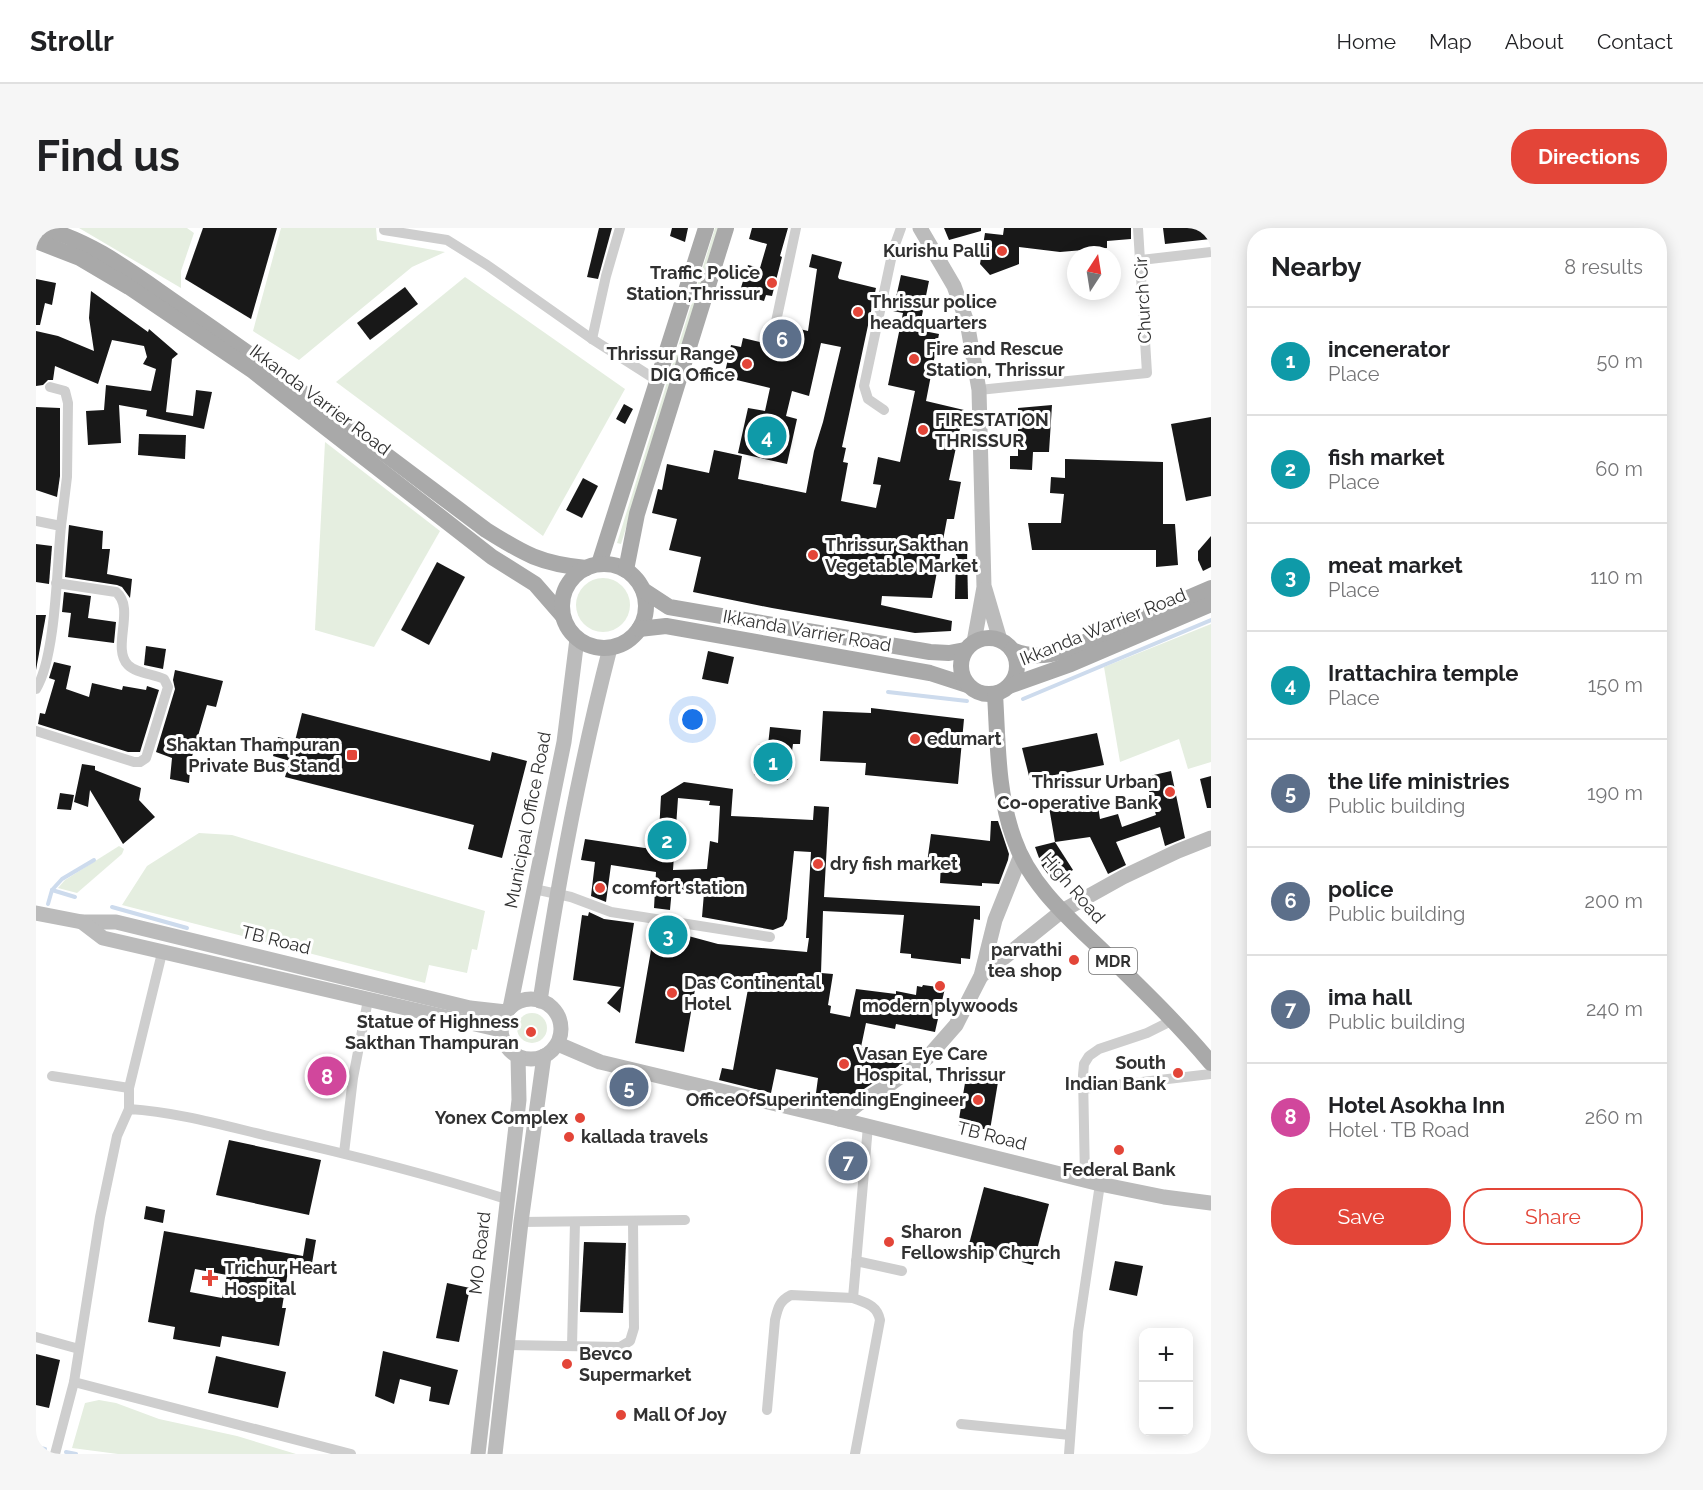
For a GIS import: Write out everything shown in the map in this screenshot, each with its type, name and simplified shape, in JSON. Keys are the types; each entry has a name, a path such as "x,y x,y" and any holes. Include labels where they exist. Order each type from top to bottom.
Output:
{"main road":[{"name":"Ikkanda Varrier Road","path":"40,228 54,231 87,245 136,275 262,361 501,540 532,557 551,564 592,566"},
{"path":"592,566 658,381 706,228"},
{"path":"626,570 637,514 726,228"},
{"path":"920,228 954,286 967,322 979,390 984,586 969,646 961,658 960,668 967,685 979,693 1002,690 1017,673 1017,665 1006,645 984,586"},
{"name":"Ikkanda Varrier Road","path":"36,241 80,258 129,287 253,371 492,557 535,584 562,615"},
{"path":"608,564 626,570 643,590 646,603 645,616 639,629 623,644 610,648 588,646 577,639 568,628 562,615 562,601 566,588 574,576 592,566 608,564"},
{"name":"Ikkanda Warrier Road","path":"1006,645 1026,656 1042,656 1064,651 1211,588"},
{"name":"Ikkanda Varrier Road","path":"643,590 669,607 930,652 950,652 969,646"},
{"name":"Ikkanda Warrier Road","path":"1002,690 1071,664 1211,604"},
{"name":"Ikkanda Varrier Road","path":"639,629 666,626 930,673 967,685"},
{"path":"969,646 985,638 1006,645"},
{"name":"Municipal Office Road","path":"508,1010 564,742 577,639"},
{"path":"540,1001 586,747 610,648"},
{"name":"High Road","path":"1002,690 1003,798 1013,838 1030,873 1062,911 1173,1020 1211,1063"},
{"path":"981,976 1062,911 1123,877 1211,838"},
{"path":"839,1119 927,1058 956,1025 981,976 995,920 1021,855"},
{"name":"TB Road","path":"36,914 82,922 116,922 471,1008 508,1010"},
{"path":"82,922 103,938 501,1030"},
{"path":"524,1000 540,1001 552,1008 561,1025 558,1044 552,1051 536,1059 518,1057 506,1046 501,1030 508,1010 524,1000"},
{"name":"TB Road","path":"558,1044 600,1062 1100,1184 1164,1197 1211,1203"},
{"path":"495,1454 521,1222 544,1056"},
{"name":"MO Roard","path":"478,1454 519,1100 518,1057"}],"street":[{"path":"592,339 606,276 620,228"},
{"path":"771,345 796,228"},
{"path":"884,410 868,399 864,386 893,250 901,228"},
{"name":"Church Cir","path":"979,390 1147,373 1138,228"},
{"path":"384,230 447,240 658,381"},
{"path":"1141,260 1211,252"},
{"path":"36,689 46,663 51,630 67,477 68,403 65,391 50,387"},
{"path":"36,521 61,526"},
{"path":"36,731 140,762 146,758 168,687 164,679 132,668 125,663 122,596 116,591 56,583"},
{"path":"534,889 571,897 611,912 770,937"},
{"path":"55,1454 74,1382 102,1206 117,1136 129,1109 129,1088 162,953"},
{"path":"344,1153 353,1078 368,1000"},
{"path":"1085,1179 1082,1089 1084,1064 1089,1056 1099,1049 1147,1033 1173,1020"},
{"path":"1082,1089 1211,1074"},
{"path":"52,1076 129,1088"},
{"path":"129,1109 184,1116 344,1153 506,1199"},
{"path":"853,1298 868,1126"},
{"path":"1069,1454 1078,1332 1100,1184"},
{"path":"507,1345 620,1347 630,1341 634,1328 633,1221"},
{"path":"521,1222 686,1221"},
{"path":"572,1346 574,1222"},
{"path":"856,1261 902,1270"},
{"path":"767,1410 775,1320 782,1300 791,1295 853,1298 873,1306 879,1311 880,1320 855,1454"},
{"path":"36,1337 80,1348"},
{"path":"74,1382 351,1454"},
{"path":"961,1424 1070,1435"}],"shaded area":[{"path":"79,228 187,228 194,233 181,271 181,288"},
{"path":"281,228 376,228 377,240 445,252 412,267 299,360 253,331"},
{"path":"715,228 719,228 621,544 617,543"},
{"path":"465,277 625,389 543,536 336,382"},
{"path":"325,442 440,531 374,647 315,630"},
{"path":"603,578 613,580 622,586 628,595 630,605 628,615 622,624 613,630 603,632 593,630 584,624 578,615 576,605 578,595 584,586 593,580"},
{"path":"1211,624 1211,762 1188,769 1179,739 1120,762 1104,667"},
{"path":"199,833 232,835 485,911 477,950 472,949 467,973 429,965 425,983 122,905 147,866"},
{"path":"119,846 124,849 122,854 77,893 58,888 65,880"},
{"path":"532,1013 543,1017 547,1028 543,1039 532,1043 521,1039 517,1028 521,1017"},
{"path":"99,1400 116,1403 159,1419 237,1436 296,1454 118,1454 72,1448 85,1403"}],"building":[{"path":"203,228 277,228 251,319 185,279"},
{"path":"599,228 612,228 598,279 587,277"},
{"path":"672,228 688,228 685,242 670,236"},
{"path":"752,228 788,228 772,296 766,295 764,301 739,294 748,265 760,268 767,244 749,239"},
{"path":"944,228 981,228 981,231 949,240"},
{"path":"1004,228 1131,228 1131,239 1107,241 1107,246 1067,246 1067,251 1060,252 1019,247 1019,264 990,275 980,264 985,233 1003,235"},
{"path":"1163,228 1211,228 1211,239 1165,244"},
{"path":"812,254 842,262 839,279 876,288 842,447 846,448 843,462 848,463 841,501 876,508 881,485 873,484 878,457 900,462 915,391 888,385 903,313 893,311 901,275 929,281 919,330 939,334 926,401 964,410 949,480 961,482 954,519 947,519 932,598 882,596 881,605 952,621 951,631 915,633 693,592 701,557 669,550 677,519 652,513 658,489 662,490 667,464 709,473 714,450 742,456 738,479 806,493 814,451 841,347 821,343 809,396 792,391 786,416 797,419 787,464 738,453 748,408 765,411 770,388 724,377 731,345 741,347 743,338 764,343 766,350 773,352 778,347 783,325 808,331 817,269 809,267"},
{"path":"36,279 56,283 52,305 45,303 40,325 36,325"},
{"path":"405,287 418,304 370,340 357,323"},
{"path":"91,291 148,332 149,329 178,354 172,359 166,412 193,416 196,390 212,392 204,429 146,416 147,410 119,405 121,443 88,445 86,411 104,410 106,385 151,391 156,369 143,364 147,357 144,346 112,340 98,384 55,366 53,380 36,386 36,331 58,336 94,351 89,318"},
{"path":"624,404 633,409 625,424 616,419"},
{"path":"1052,405 1049,452 1033,452 1032,470 1010,469 1010,456 1018,456 1018,408"},
{"path":"36,407 60,408 60,476 57,497 36,490"},
{"path":"1211,417 1211,496 1186,501 1171,424"},
{"path":"139,434 186,435 185,459 138,455"},
{"path":"1065,459 1163,462 1163,524 1175,524 1178,565 1156,567 1156,550 1032,550 1028,523 1061,523 1064,494 1050,493 1051,477 1065,478"},
{"path":"583,478 598,486 582,518 566,510"},
{"path":"69,525 103,531 102,549 110,549 107,574 132,579 130,598 122,587 117,585 65,577"},
{"path":"1211,536 1211,567 1203,571 1198,560 1198,551"},
{"path":"36,544 52,546 49,584 36,582"},
{"path":"956,551 967,551 968,599 955,599"},
{"path":"437,562 465,577 429,645 401,630"},
{"path":"64,592 91,596 88,618 116,622 114,643 68,637 71,613 62,612"},
{"path":"36,615 46,615 36,670"},
{"path":"146,646 166,649 163,669 144,665"},
{"path":"708,651 734,657 728,684 702,679"},
{"path":"54,662 71,666 66,689 89,697 92,683 122,690 123,686 146,690 147,686 159,690 140,752 128,752 38,724 40,713 45,714 55,680 49,678"},
{"path":"175,670 223,681 216,707 207,705 191,760 189,783 170,779 172,758 156,752 175,689 173,680"},
{"name":"edumart","path":"871,708 964,719 958,784 865,775 866,763 820,761 823,711 871,713"},
{"path":"302,713 490,761 492,752 527,761 502,858 468,849 474,825 285,777 290,761 273,756 278,737 295,741"},
{"path":"770,727 801,730 800,744 793,744 788,780 754,775 759,744 768,745"},
{"path":"1097,733 1104,765 1030,780 1022,748"},
{"path":"82,764 95,766 95,770 141,788 139,800 155,817 123,844 90,790 88,807 74,802"},
{"path":"1171,771 1185,838 1165,846 1160,827 1116,842 1126,865 1108,874 1090,837 1055,842 1049,807 1097,799 1100,819 1118,814 1122,827 1156,815 1145,777"},
{"path":"1211,776 1211,808 1207,808 1200,779"},
{"path":"684,782 733,789 731,816 813,820 814,806 829,807 824,897 980,906 980,920 974,919 970,959 961,958 961,964 911,958 911,954 900,953 904,915 823,911 821,973 833,974 828,1005 831,1006 830,1013 850,1017 856,989 896,994 896,991 916,995 917,986 945,988 935,1032 896,1024 895,1029 866,1023 861,1047 909,1054 906,1061 849,1099 816,1093 818,1078 776,1069 771,1093 719,1080 722,1068 733,1070 748,989 697,978 684,1052 635,1043 655,927 718,944 807,952 809,938 806,938 811,852 794,851 787,919 783,926 773,930 702,917 704,893 672,888 670,910 654,908 656,872 611,865 606,902 591,896 595,862 581,860 585,839 658,850 661,796","holes":["678,798 710,801 709,805 720,806 718,843 710,841 707,869 673,870"]},
{"path":"60,793 74,795 71,810 57,809"},
{"path":"991,821 998,821 1009,854 999,884 982,883 982,886 940,883 941,864 927,863 931,834 990,841"},
{"path":"1055,842 1073,870 1053,881 1042,866 1035,847"},
{"path":"589,912 604,919 634,923 620,1013 607,1003 621,987 573,980 582,915 588,916"},
{"name":"OfficeOfSuperintendingEngineer","path":"967,1071 999,1076 990,1130 958,1125"},
{"path":"229,1140 321,1160 309,1215 216,1195"},
{"path":"984,1187 1049,1204 1033,1265 968,1248"},
{"path":"146,1206 165,1210 163,1223 144,1219"},
{"path":"164,1231 303,1256 306,1238 316,1240 310,1275 288,1271 282,1308 286,1308 279,1346 222,1336 220,1347 173,1339 175,1327 148,1322","holes":["195,1269 227,1275 222,1298 190,1292"]},
{"path":"584,1242 626,1243 623,1313 580,1312"},
{"path":"1115,1261 1143,1266 1137,1296 1109,1290"},
{"path":"447,1283 470,1288 459,1342 436,1338"},
{"path":"383,1351 458,1370 449,1405 429,1401 431,1387 400,1379 394,1404 375,1396"},
{"path":"36,1354 60,1360 49,1408 36,1405"},
{"path":"216,1356 286,1372 278,1408 208,1393"}],"waterway":[{"path":"1023,699 1211,620"},
{"path":"888,692 967,701"},
{"path":"48,904 52,890 62,879 94,860"},
{"path":"52,890 75,897"},
{"path":"112,907 187,928"},
{"path":"36,1447 45,1449"},
{"path":"66,1452 76,1454"}],"place":[{"name":"Kurishu Palli","path":"1002,251"},
{"name":"Traffic Police Station,Thrissur","path":"772,283"},
{"name":"Thrissur police headquarters","path":"858,312"},
{"name":"police","path":"782,339"},
{"name":"Fire and Rescue Station, Thrissur","path":"914,359"},
{"name":"Thrissur Range DIG Office","path":"747,364"},
{"name":"FIRESTATION THRISSUR","path":"923,430"},
{"name":"Irattachira temple","path":"767,436"},
{"name":"Thrissur Sakthan Vegetable Market","path":"813,555"},
{"name":"edumart","path":"915,739"},
{"name":"Shaktan Thampuran Private Bus Stand","path":"352,755"},
{"name":"incenerator","path":"773,762"},
{"name":"Thrissur Urban Co-operative Bank","path":"1170,792"},
{"name":"fish market","path":"667,840"},
{"name":"dry fish market","path":"818,864"},
{"name":"comfort station","path":"600,888"},
{"name":"meat market","path":"668,935"},
{"name":"parvathi tea shop","path":"1074,960"},
{"name":"modern plywoods","path":"940,986"},
{"name":"Das Continental Hotel","path":"672,993"},
{"name":"Statue of Highness Sakthan Thampuran","path":"531,1032"},
{"name":"Vasan Eye Care Hospital, Thrissur","path":"844,1064"},
{"name":"South Indian Bank","path":"1178,1073"},
{"name":"Hotel Asokha Inn","path":"327,1076"},
{"name":"the life ministries","path":"629,1087"},
{"name":"OfficeOfSuperintendingEngineer","path":"978,1100"},
{"name":"Yonex Complex","path":"580,1118"},
{"name":"kallada travels","path":"569,1137"},
{"name":"Federal Bank","path":"1119,1150"},
{"name":"ima hall","path":"848,1161"},
{"name":"Sharon Fellowship Church","path":"889,1242"},
{"name":"Trichur Heart Hospital","path":"210,1278"},
{"name":"Bevco Supermarket","path":"567,1364"},
{"name":"Mall Of Joy","path":"621,1415"}]}
